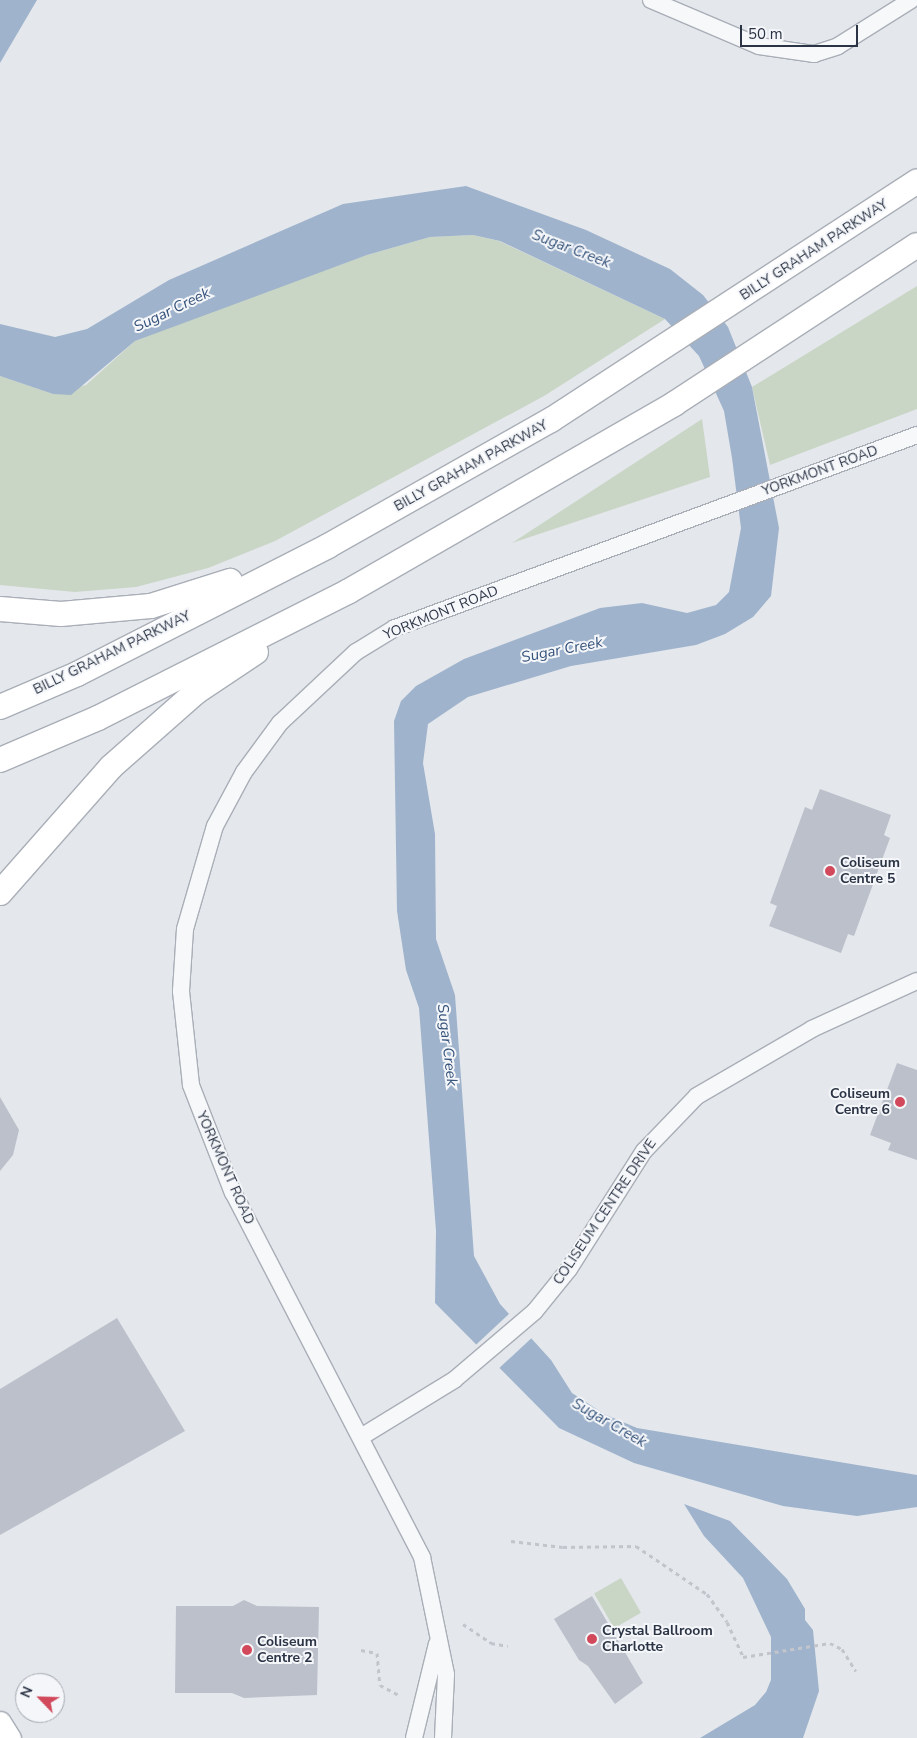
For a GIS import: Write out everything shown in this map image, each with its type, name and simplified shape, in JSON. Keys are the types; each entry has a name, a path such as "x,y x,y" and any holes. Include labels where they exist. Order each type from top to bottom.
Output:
{"highway":[{"name":"BILLY GRAHAM PARKWAY","path":"0,707 77,674 328,546 643,363 917,181"},
{"path":"0,760 98,718 349,591 674,404 917,245"},
{"path":"0,609 61,614 152,606 328,546"},
{"path":"0,893 111,767 196,692 349,591"}],"main road":[{"path":"0,1722 10,1738"}],"street":[{"path":"651,0 759,46 814,54 838,46 911,0"},
{"name":"YORKMONT ROAD","path":"443,1738 448,1698 422,1557 230,1184 191,1086 181,991 185,930 215,826 244,772 280,723 356,652 395,628 694,515 805,477 917,435"},
{"name":"COLISEUM CENTRE DRIVE","path":"361,1437 454,1380 547,1297 661,1130 697,1096 762,1057 917,981"},
{"name":"YORKMONT ROAD","path":"414,1738 438,1642"}],"path":[{"path":"511,1541 563,1547 636,1546 707,1594 727,1622 740,1655 761,1656 816,1646 838,1646 856,1671"},
{"path":"462,1624 491,1643 508,1646"},
{"path":"361,1650 377,1653 380,1685 398,1695"}],"green space":[{"path":"473,235 499,241 665,319 544,396 275,541 208,568 136,587 75,592 0,585 0,376 53,394 86,385 135,341 214,310 367,255 430,237"},
{"path":"917,286 917,409 770,465 752,387"},
{"path":"702,419 710,477 512,543"},
{"path":"621,1578 641,1613 614,1628 594,1594"}],"water":[{"path":"0,0 37,0 0,63"},
{"name":"Sugar Creek","path":"466,186 586,230 670,269 703,295 728,327 752,387 779,528 771,596 753,617 725,634 696,645 571,666 468,697 428,724 423,763 435,834 436,939 455,995 474,1256 500,1304 551,1360 572,1393 604,1414 637,1428 917,1475 917,1507 857,1516 783,1506 634,1463 559,1428 435,1303 436,1231 419,1008 406,970 397,911 394,721 401,701 416,686 464,659 600,608 642,603 687,613 716,605 729,592 741,528 724,411 699,356 665,319 500,241 473,235 430,237 367,255 135,341 71,395 53,394 0,376 0,324 55,337 87,329 169,280 343,204"},
{"path":"684,1504 730,1521 787,1579 805,1609 805,1620 813,1630 819,1691 803,1738 700,1738 755,1705 766,1692 771,1680 771,1637 743,1578 704,1536"}],"pier":[{"path":"511,1312 534,1336 495,1372 472,1348"}],"building":[{"name":"Coliseum Centre 5","path":"820,789 891,815 884,835 890,838 854,936 848,934 841,953 769,926 777,906 770,903 805,807 812,810"},
{"name":"Coliseum Centre 6","path":"897,1063 917,1070 917,1160 888,1150 891,1143 870,1135"},
{"path":"0,1097 19,1130 13,1155 0,1171"},
{"path":"117,1318 185,1431 0,1535 0,1389"},
{"name":"Crystal Ballroom Charlotte","path":"592,1596 643,1683 615,1704 588,1666 579,1660 554,1619"},
{"name":"Coliseum Centre 2","path":"244,1600 257,1606 319,1607 317,1695 244,1698 232,1693 175,1693 176,1606 233,1606"}],"place":[{"name":"Coliseum Centre 5","path":"830,871"},
{"name":"Coliseum Centre 6","path":"900,1102"},
{"name":"Crystal Ballroom Charlotte","path":"592,1639"},
{"name":"Coliseum Centre 2","path":"247,1650"}]}
